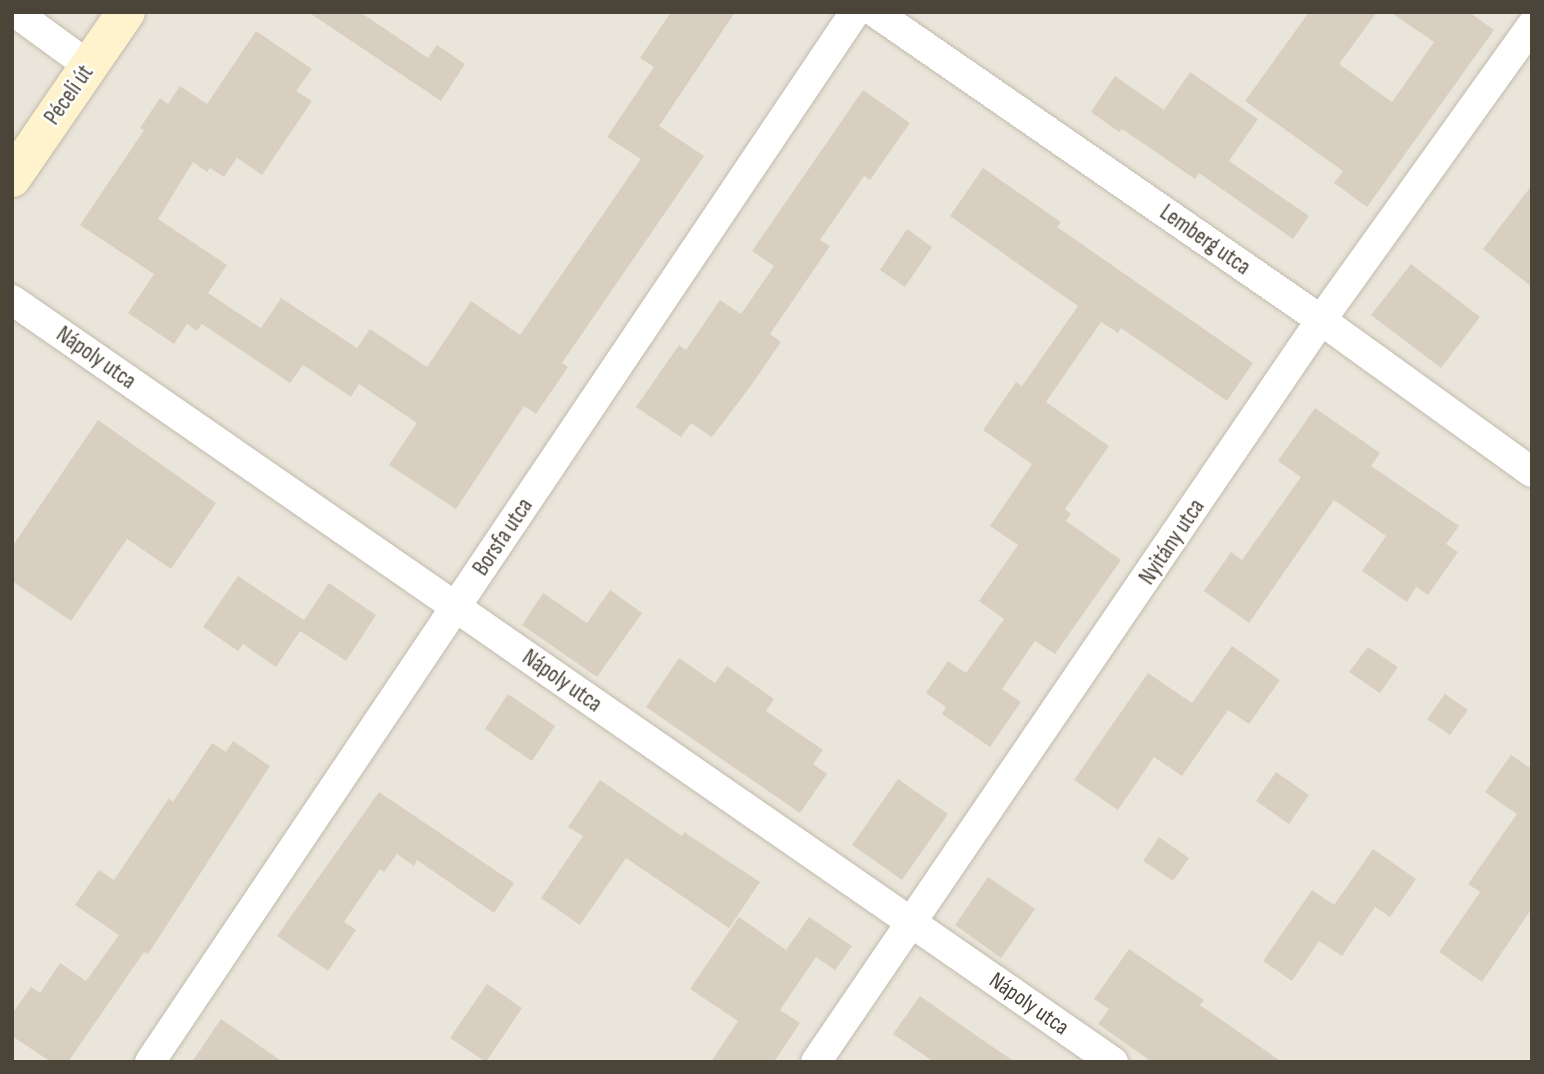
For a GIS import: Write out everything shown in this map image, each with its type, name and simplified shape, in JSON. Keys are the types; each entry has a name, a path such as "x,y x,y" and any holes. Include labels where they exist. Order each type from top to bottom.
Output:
{"main road":[{"name":"Péceli út","path":"12,178 126,12"}],"street":[{"path":"15,12 89,66"},
{"name":"Borsfa utca","path":"150,1062 855,12"},
{"name":"Lemberg utca","path":"875,12 1321,320 1532,472"},
{"name":"Nyitány utca","path":"816,1062 1321,320 1532,25"},
{"name":"Nápoly utca","path":"12,300 1113,1062"}],"shaded area":[{"path":"12,12 1532,12 1532,1062 12,1062"}],"building":[{"path":"308,12 360,12 428,58 437,45 465,64 441,101"},
{"path":"671,12 735,12 659,126 704,156 562,363 568,367 536,414 524,406 456,509 389,465 417,423 359,384 351,397 303,365 290,383 202,324 197,331 187,324 174,344 128,313 154,274 80,225 144,130 140,128 160,98 168,104 180,86 207,104 256,31 312,69 296,91 312,101 262,175 237,158 224,177 210,168 207,172 193,162 158,219 227,265 208,293 261,328 281,298 357,348 370,329 427,367 471,301 520,335 641,159 607,137 654,67 640,58"},
{"path":"1309,12 1377,12 1339,64 1392,102 1434,42 1390,12 1469,12 1494,30 1367,207 1334,183 1343,171 1245,101"},
{"path":"1190,72 1258,119 1229,161 1309,216 1293,239 1199,173 1195,179 1122,129 1119,132 1091,112 1115,76 1164,110"},
{"path":"863,90 910,123 870,180 864,176 820,240 830,246 770,334 781,342 750,387 712,437 691,423 681,437 636,407 679,345 686,350 720,300 741,314 774,266 752,251"},
{"path":"983,168 1061,222 1057,227 1253,363 1227,401 1121,328 1118,333 1101,322 1046,402 1109,446 1065,509 1071,514 1066,521 1121,560 1055,654 1035,641 1002,689 1021,702 990,747 942,714 946,707 926,693 948,661 966,673 1004,619 979,601 1018,545 990,526 1032,464 983,430 1016,382 1022,386 1078,306 950,216"},
{"path":"1532,185 1532,287 1483,249"},
{"path":"907,229 932,247 905,287 880,270"},
{"path":"1411,264 1480,317 1441,368 1371,315"},
{"path":"1315,408 1380,453 1371,466 1459,526 1446,544 1458,552 1428,595 1416,587 1407,602 1362,571 1386,536 1334,500 1249,623 1204,591 1231,552 1242,560 1301,477 1278,461"},
{"path":"98,420 216,503 171,569 127,539 71,621 12,581 12,547"},
{"path":"238,576 304,620 329,583 376,615 346,661 300,631 276,667 243,644 238,651 203,627"},
{"path":"610,590 642,613 597,677 522,625 543,593 587,623"},
{"path":"1232,646 1280,680 1249,724 1228,710 1182,776 1154,757 1118,810 1074,780 1148,673 1192,703"},
{"path":"1368,647 1398,667 1380,693 1349,672"},
{"path":"679,658 715,683 727,666 774,699 766,711 823,750 813,764 827,774 800,813 646,707"},
{"path":"508,694 555,726 532,761 485,729"},
{"path":"1445,694 1468,710 1450,735 1427,719"},
{"path":"233,741 270,766 148,954 144,952 68,1062 51,1062 12,1036 12,1014 31,987 40,993 60,963 86,981 119,935 75,905 99,870 114,880 169,798 173,802 212,743 226,752"},
{"path":"1511,755 1532,769 1532,908 1482,982 1439,952 1480,892 1468,884 1517,814 1485,792"},
{"path":"1276,772 1309,795 1289,824 1256,801"},
{"path":"898,779 948,814 902,880 852,845"},
{"path":"600,780 682,836 684,832 760,882 729,928 626,858 580,925 541,898 583,836 568,827"},
{"path":"379,792 514,883 494,913 417,860 414,866 397,854 384,872 380,869 344,922 356,930 328,971 277,936"},
{"path":"1159,837 1189,858 1173,881 1143,861"},
{"path":"1373,849 1416,879 1390,917 1375,907 1342,956 1319,941 1292,981 1263,961 1312,890 1334,905"},
{"path":"988,877 1035,909 1001,958 955,925"},
{"path":"739,917 786,950 809,917 852,946 835,970 816,957 780,1010 800,1023 774,1062 711,1062 738,1021 690,989"},
{"path":"1129,949 1204,1000 1200,1005 1282,1062 1152,1062 1098,1024 1109,1009 1094,999"},
{"path":"487,984 522,1008 486,1062 450,1038"},
{"path":"920,996 1015,1062 934,1062 893,1034"},
{"path":"221,1019 283,1062 192,1062"}]}
